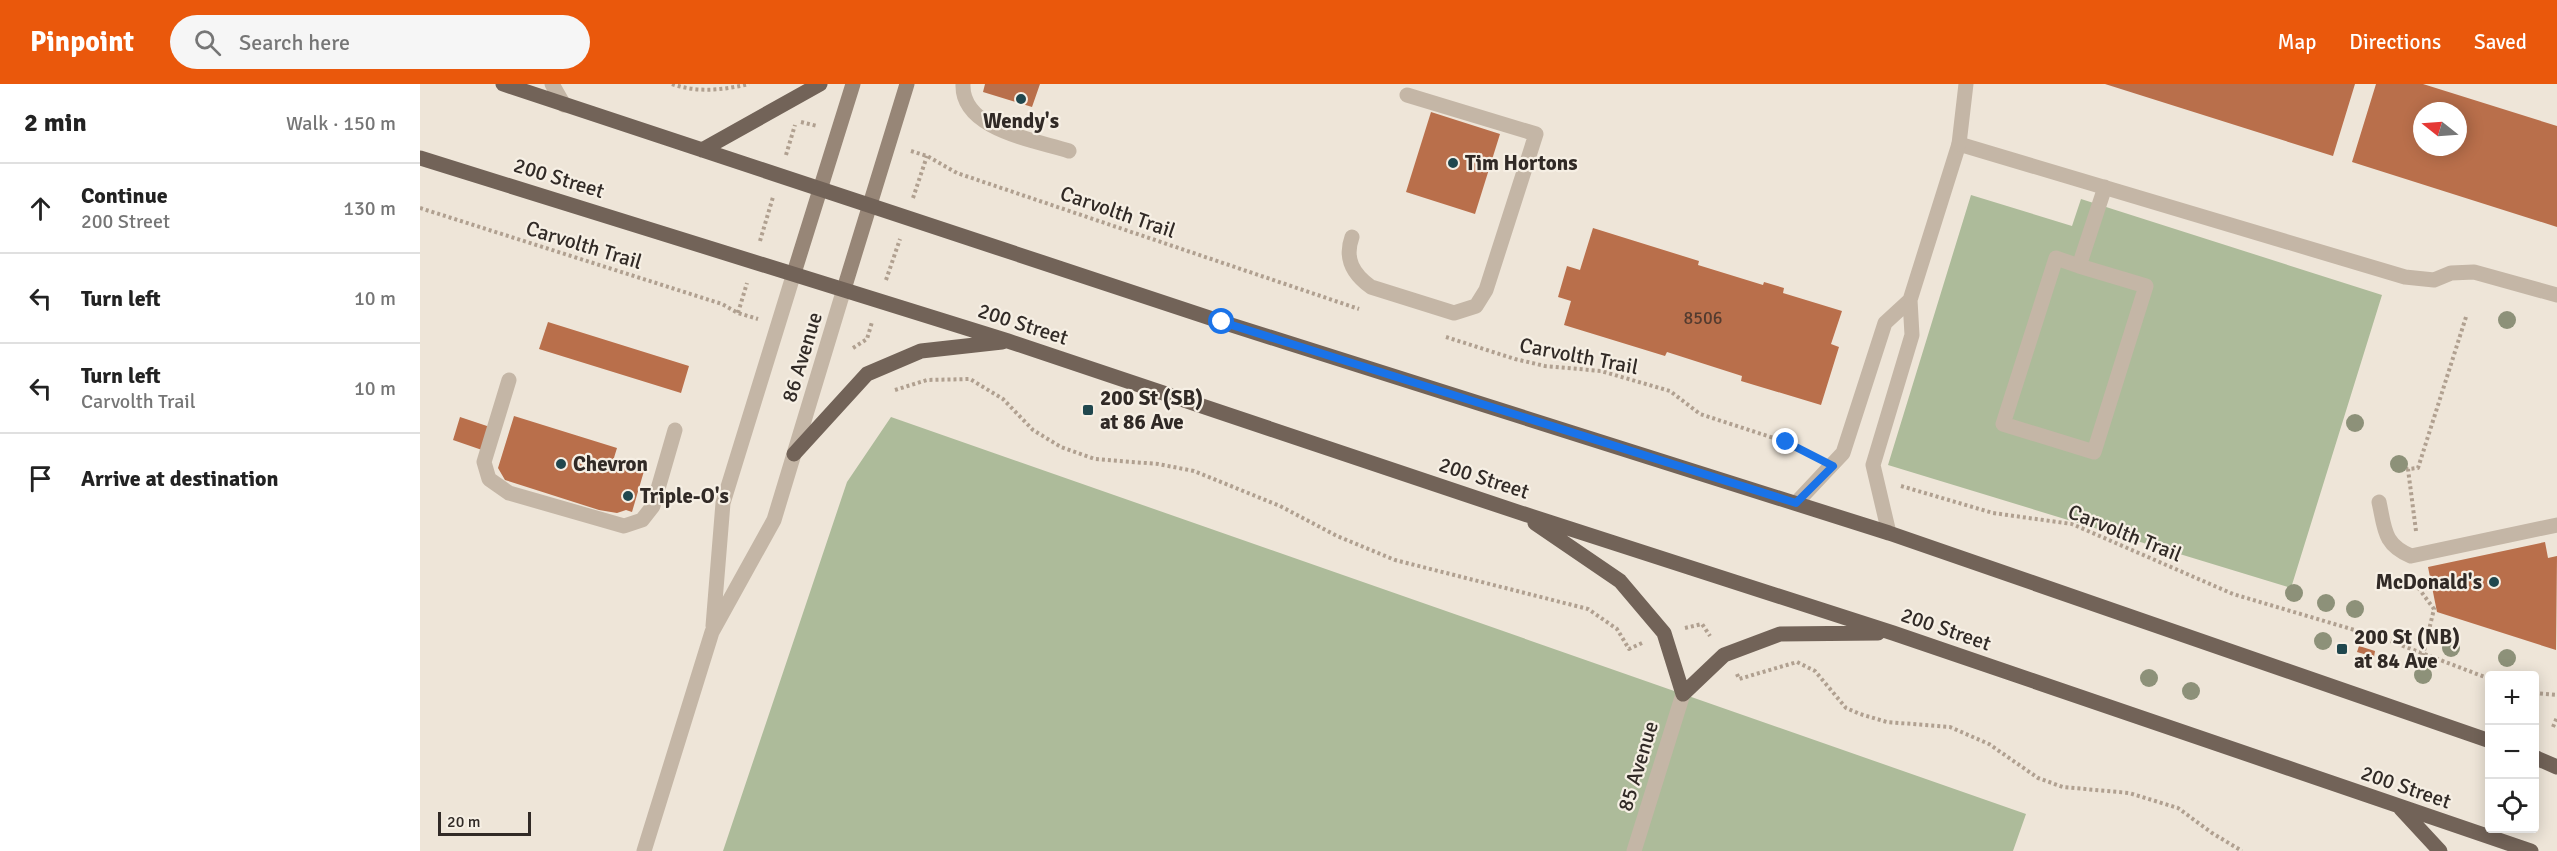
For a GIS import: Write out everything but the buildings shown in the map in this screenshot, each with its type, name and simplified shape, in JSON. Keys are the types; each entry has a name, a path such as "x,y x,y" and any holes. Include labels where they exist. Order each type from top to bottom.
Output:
{"main road":[{"path":"503,84 1222,322 1889,533 2485,739"},
{"path":"702,150 820,84"},
{"name":"86 Avenue","path":"794,273 853,84"},
{"name":"86 Avenue","path":"844,290 906,84"},
{"name":"200 Street","path":"420,158 1008,341 1521,513 1893,633 2530,851"},
{"path":"794,454 867,374 921,351 1008,341"},
{"path":"1521,513 1620,581 1664,633 1683,694 1724,655 1780,634 1893,633"},
{"path":"2539,759 2557,767"},
{"path":"2398,807 2440,851"}],"street":[{"path":"552,84 564,105"},
{"path":"963,84 965,101 971,110 992,127 1069,151"},
{"path":"1889,533 1873,465 1912,335 1910,300 1959,144 1966,84"},
{"path":"1352,237 1348,248 1349,259 1359,279 1371,287 1454,313 1476,306 1486,290 1536,134 1407,95"},
{"path":"1959,144 2405,277 2433,280 2451,273 2474,273 2557,295"},
{"path":"2079,266 2104,188"},
{"path":"2056,258 2079,266 2146,286 2094,452 2003,424 2056,258"},
{"name":"86 Avenue","path":"712,632 723,503 794,273"},
{"name":"86 Avenue","path":"644,851 712,632 774,520 844,290"},
{"path":"1796,503 1843,453 1885,323 1910,300"},
{"path":"509,380 484,462 489,479 509,494 624,526 642,520 652,506 675,430"},
{"path":"2379,502 2387,540 2398,551 2411,556 2557,525"},
{"name":"85 Avenue","path":"1634,851 1683,694"}],"path":[{"path":"672,84 682,88 717,90 749,84"},
{"path":"754,261 796,121 838,132"},
{"name":"Carvolth Trail","path":"889,146 927,156 957,173 1361,309"},
{"path":"853,348 867,339 927,156"},
{"name":"Carvolth Trail","path":"420,208 722,304 738,314 754,261"},
{"path":"2423,655 2434,609 2406,571 2416,537 2408,469 2418,468 2466,317"},
{"name":"Carvolth Trail","path":"1438,334 1515,359 1545,366 1600,371 1670,391 1700,414 1786,442 1833,466"},
{"path":"889,392 927,380 970,380 1003,399 1034,430 1060,447 1095,459 1158,464 1194,471 1280,506 1337,536 1395,560 1588,609 1617,628 1629,649"},
{"name":"Carvolth Trail","path":"1875,479 1993,513 2072,524 2234,594 2385,639 2485,677"},
{"path":"1739,679 1797,662 1815,671 1846,708 1860,714 1887,722 1950,727 1989,744 2038,778 2063,787 2128,793 2178,807 2212,834 2242,851"},
{"path":"2539,693 2557,695"},
{"path":"2553,727 2557,717"}],"green space":[{"path":"1971,195 2072,226 2081,199 2382,295 2291,588 1888,465"},
{"path":"891,417 2026,814 2013,851 723,851 847,482"}],"place":[{"name":"Wendy's","path":"1021,99"},
{"name":"Tim Hortons","path":"1453,163"},
{"name":"200 St (SB) at 86 Ave","path":"1088,410"},
{"name":"Chevron","path":"561,464"},
{"name":"Triple-O's","path":"628,496"},
{"name":"McDonald's","path":"2494,582"},
{"name":"200 St (NB) at 84 Ave","path":"2342,649"}],"route":[{"path":"1222,322 1796,503 1833,466 1786,442"}]}
